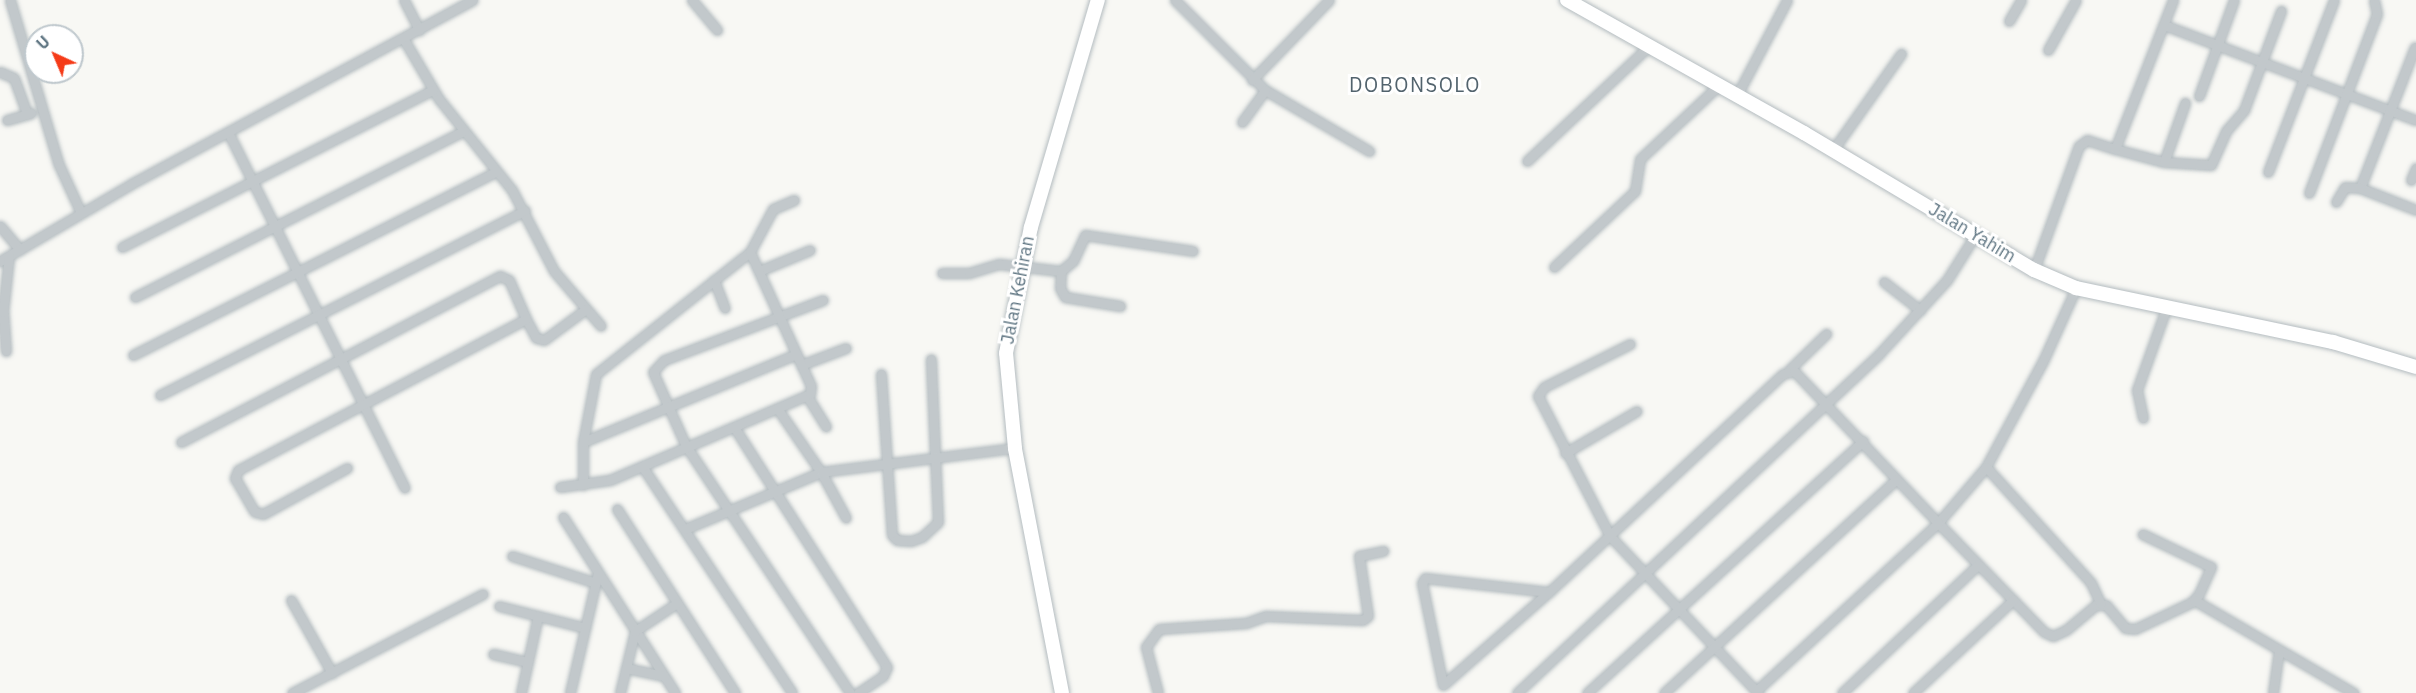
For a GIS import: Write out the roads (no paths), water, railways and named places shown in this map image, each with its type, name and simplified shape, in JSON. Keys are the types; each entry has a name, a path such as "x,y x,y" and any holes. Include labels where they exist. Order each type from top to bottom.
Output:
{"street":[{"path":"10,0 41,109 77,205"},
{"path":"404,0 416,24"},
{"path":"692,0 717,30"},
{"name":"Jalan Kehiran","path":"1062,693 1015,448 1006,353 1022,265 1069,88 1098,0"},
{"path":"1175,0 1252,80 1265,90 1369,151"},
{"path":"1252,80 1329,0"},
{"name":"Jalan Yahim","path":"1567,0 1833,150 1974,237 2034,270 2076,288 2166,309 2333,342 2416,367"},
{"path":"1737,95 1787,0"},
{"path":"2009,21 2021,0"},
{"path":"2048,50 2076,0"},
{"path":"2115,149 2173,0"},
{"path":"2199,96 2234,0"},
{"path":"2268,172 2334,0"},
{"path":"2309,193 2377,14 2374,0"},
{"path":"6,351 3,259 14,243 77,205 229,134 403,38 416,24 466,2"},
{"path":"2034,270 2079,146 2087,140 2164,162 2206,168 2213,163 2226,131 2242,116 2281,11"},
{"path":"2164,25 2262,63 2305,76 2391,108 2416,120"},
{"path":"403,38 433,90 525,211 546,259 601,326"},
{"path":"1527,161 1650,46"},
{"path":"2360,188 2415,47"},
{"path":"1833,150 1901,54"},
{"path":"0,72 14,78 27,114"},
{"path":"1554,267 1635,192 1641,159 1718,86"},
{"path":"122,247 433,90"},
{"path":"1242,122 1265,90"},
{"path":"2164,162 2185,103"},
{"path":"7,120 41,109"},
{"path":"135,297 463,130"},
{"path":"229,134 362,406 405,488"},
{"path":"2411,180 2416,168"},
{"path":"133,355 496,172"},
{"path":"2336,202 2345,187 2360,188 2416,210"},
{"path":"583,485 583,442 594,383 600,369 750,252 773,208 794,200"},
{"path":"160,395 525,211"},
{"path":"0,226 14,243"},
{"path":"942,273 969,273 987,265 1022,265 1060,271 1073,261 1085,236 1193,251"},
{"path":"1517,693 1828,403 1920,310 1957,266 1974,237"},
{"path":"759,271 810,250"},
{"path":"560,487 610,480 686,446 778,411 807,396 812,390 750,252"},
{"path":"1060,271 1060,288 1065,297 1120,306"},
{"path":"181,442 341,362 500,276 509,280 536,338 544,340 586,309"},
{"path":"714,280 725,308"},
{"path":"1884,282 1920,310"},
{"path":"1630,344 1539,391 1538,396 1565,453 1610,536 1757,692 1938,524 1986,467 2043,360 2076,288"},
{"path":"823,300 779,315 655,366 653,372 686,446 850,693"},
{"path":"2143,418 2137,390 2166,309"},
{"path":"347,468 263,514 255,512 235,478 238,470 526,319"},
{"path":"1549,592 1425,578 1422,583 1443,686 1549,592 1610,536 1826,334"},
{"path":"801,365 846,348"},
{"path":"583,442 797,354"},
{"path":"881,374 892,535 897,540 911,541 922,537 938,522 937,456 931,359"},
{"path":"1789,370 1809,382 1938,524 2044,632 2053,636 2061,634 2101,603"},
{"path":"807,396 826,426"},
{"path":"778,411 821,472 846,518"},
{"path":"1565,453 1637,411"},
{"path":"734,427 887,667 884,676 858,693"},
{"path":"1587,693 1863,441"},
{"path":"685,529 821,472 886,462 1015,448"},
{"path":"642,466 792,693"},
{"path":"1986,467 2091,583 2101,603 2126,628 2135,629 2194,600 2206,584 2211,567 2142,534"},
{"path":"1664,693 1897,479"},
{"path":"617,509 735,693"},
{"path":"563,517 597,578 635,631 673,692"},
{"path":"1158,693 1146,647 1159,629 1246,623 1265,616 1363,620 1368,616 1359,556 1383,551"},
{"path":"512,556 597,578"},
{"path":"1842,693 1978,565"},
{"path":"570,693 597,578"},
{"path":"292,693 483,594"},
{"path":"291,600 332,673"},
{"path":"1913,693 2013,600"},
{"path":"2194,600 2354,693"},
{"path":"620,693 635,631 677,603"},
{"path":"499,606 585,628"},
{"path":"521,693 538,616"},
{"path":"2272,693 2280,650"},
{"path":"493,654 528,662"},
{"path":"626,668 664,676"}],"district":[{"name":"DOBONSOLO","path":"1415,84"}]}
